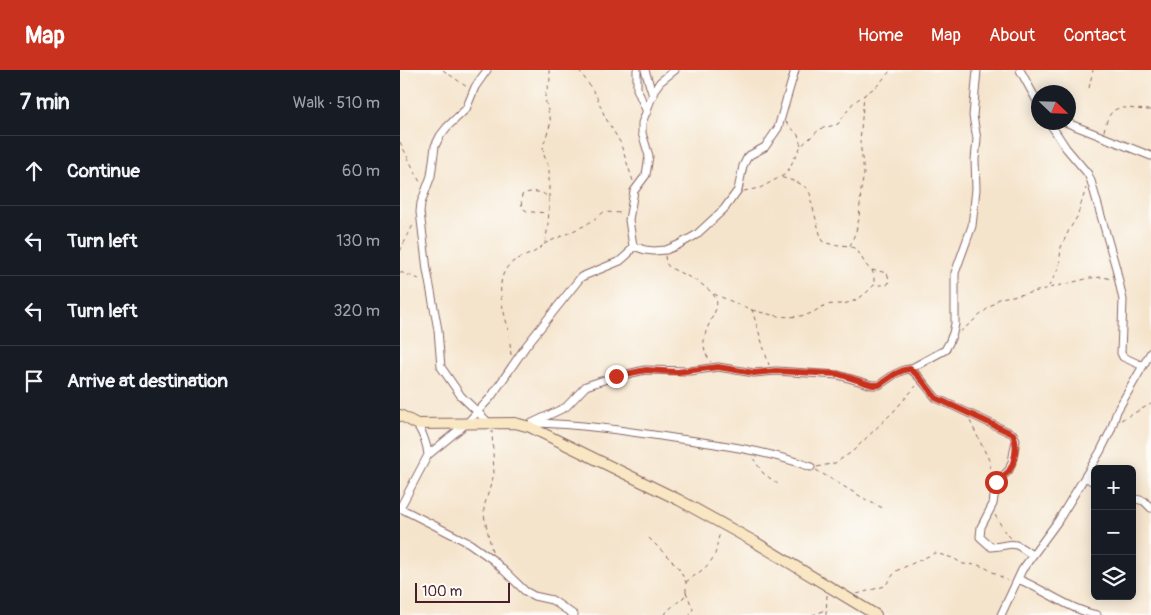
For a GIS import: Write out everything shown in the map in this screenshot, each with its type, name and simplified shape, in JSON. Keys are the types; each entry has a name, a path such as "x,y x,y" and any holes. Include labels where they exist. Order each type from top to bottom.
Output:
{"street":[{"path":"487,70 479,80 466,109 447,127 436,146 431,176 420,209 421,227 438,330 441,368 452,385 476,412 490,422"},
{"path":"637,70 637,89 647,112"},
{"path":"645,70 653,96"},
{"path":"574,615 552,600 534,596 525,591 493,560 458,536 400,508 428,456 467,423 491,397 526,346 581,276 620,261 628,254 633,246 628,220 635,187 643,180 649,156 642,133 642,123 660,82 675,70"},
{"path":"633,246 646,250 666,250 687,241 701,231 724,209 736,193 747,158 750,154 765,147 778,128 795,70"},
{"path":"527,424 566,407 586,386 610,378 646,370 677,372 718,367 754,373 838,374 872,385 879,385 895,374 910,369 942,352 950,343 955,324 955,273 973,221 972,210 976,189 975,160 977,140 973,116 976,70"},
{"path":"1020,70 1031,90"},
{"path":"1076,126 1151,156"},
{"path":"1055,130 1066,148 1088,174 1091,181 1119,281 1124,311 1121,353 1125,358 1143,366"},
{"path":"1002,615 1022,570 1058,521 1100,452 1114,423 1117,411 1151,352"},
{"path":"910,369 923,381 936,398 1011,433 1016,440 1010,470 996,482 993,504 981,527 980,537 991,547 1008,543 1016,544 1032,555"},
{"path":"400,415 417,424 490,422 609,428 711,443 789,459 812,467"},
{"path":"417,424 427,446 428,456"},
{"path":"527,424 725,525 876,615"},
{"path":"1085,477 1091,481"},
{"path":"1136,499 1144,501 1151,508"},
{"path":"1018,579 1065,603 1097,615"}],"path":[{"path":"443,70 462,82 473,92"},
{"path":"544,244 548,229 549,168 543,146 551,122 546,102 550,80 549,70"},
{"path":"579,70 596,95 606,118 620,142 635,187"},
{"path":"736,193 760,188 780,177 789,169 801,146 820,129 838,124 853,103 876,86 891,70"},
{"path":"1089,88 1093,70"},
{"path":"849,247 859,219 864,174 860,141 864,95"},
{"path":"1102,137 1108,116 1114,109 1151,110"},
{"path":"782,116 798,135 801,146"},
{"path":"400,142 420,180 421,189"},
{"path":"666,250 666,263 669,266 714,294 752,310 771,315 792,318 810,313 827,305 844,304 856,300 867,293 874,285 874,276 859,252 854,248 828,244 822,241 811,201 811,194 806,187 780,177"},
{"path":"1048,287 1059,268 1061,247 1077,217 1086,187"},
{"path":"548,214 526,212 521,201 522,195 527,192 542,194 549,199"},
{"path":"400,251 420,209"},
{"path":"512,365 508,326 502,311 502,278 505,269 511,262 538,249 544,244 586,225 604,212 631,212"},
{"path":"872,270 884,271 888,274 889,282 887,285 874,285"},
{"path":"400,272 430,283"},
{"path":"950,343 996,300 1096,277 1119,281"},
{"path":"714,294 718,304 703,344 707,356 718,367"},
{"path":"752,310 772,372"},
{"path":"812,467 834,463 852,452 894,411 912,389 923,381"},
{"path":"1114,423 1151,404"},
{"path":"967,411 973,429 989,460 988,483 990,488"},
{"path":"490,422 494,474 485,503 484,515 493,560"},
{"path":"749,451 763,473 778,484"},
{"path":"812,467 870,502 885,508"},
{"path":"993,504 993,512 997,521 1016,544"},
{"path":"686,582 715,555 718,536 725,525"},
{"path":"649,538 678,567 686,582 684,597 667,611 665,615"},
{"path":"844,596 885,586 896,571 935,553 953,558 963,564 978,565 986,568 1015,586"},
{"path":"826,615 829,587"},
{"path":"686,591 693,609 690,615"},
{"path":"812,615 821,612 826,607"}],"route":[{"path":"616,376 654,369 677,372 718,367 754,373 776,371 838,374 858,382 879,385 895,374 910,369 916,373 936,398 1013,434 1016,440 1010,470 996,482"}]}
